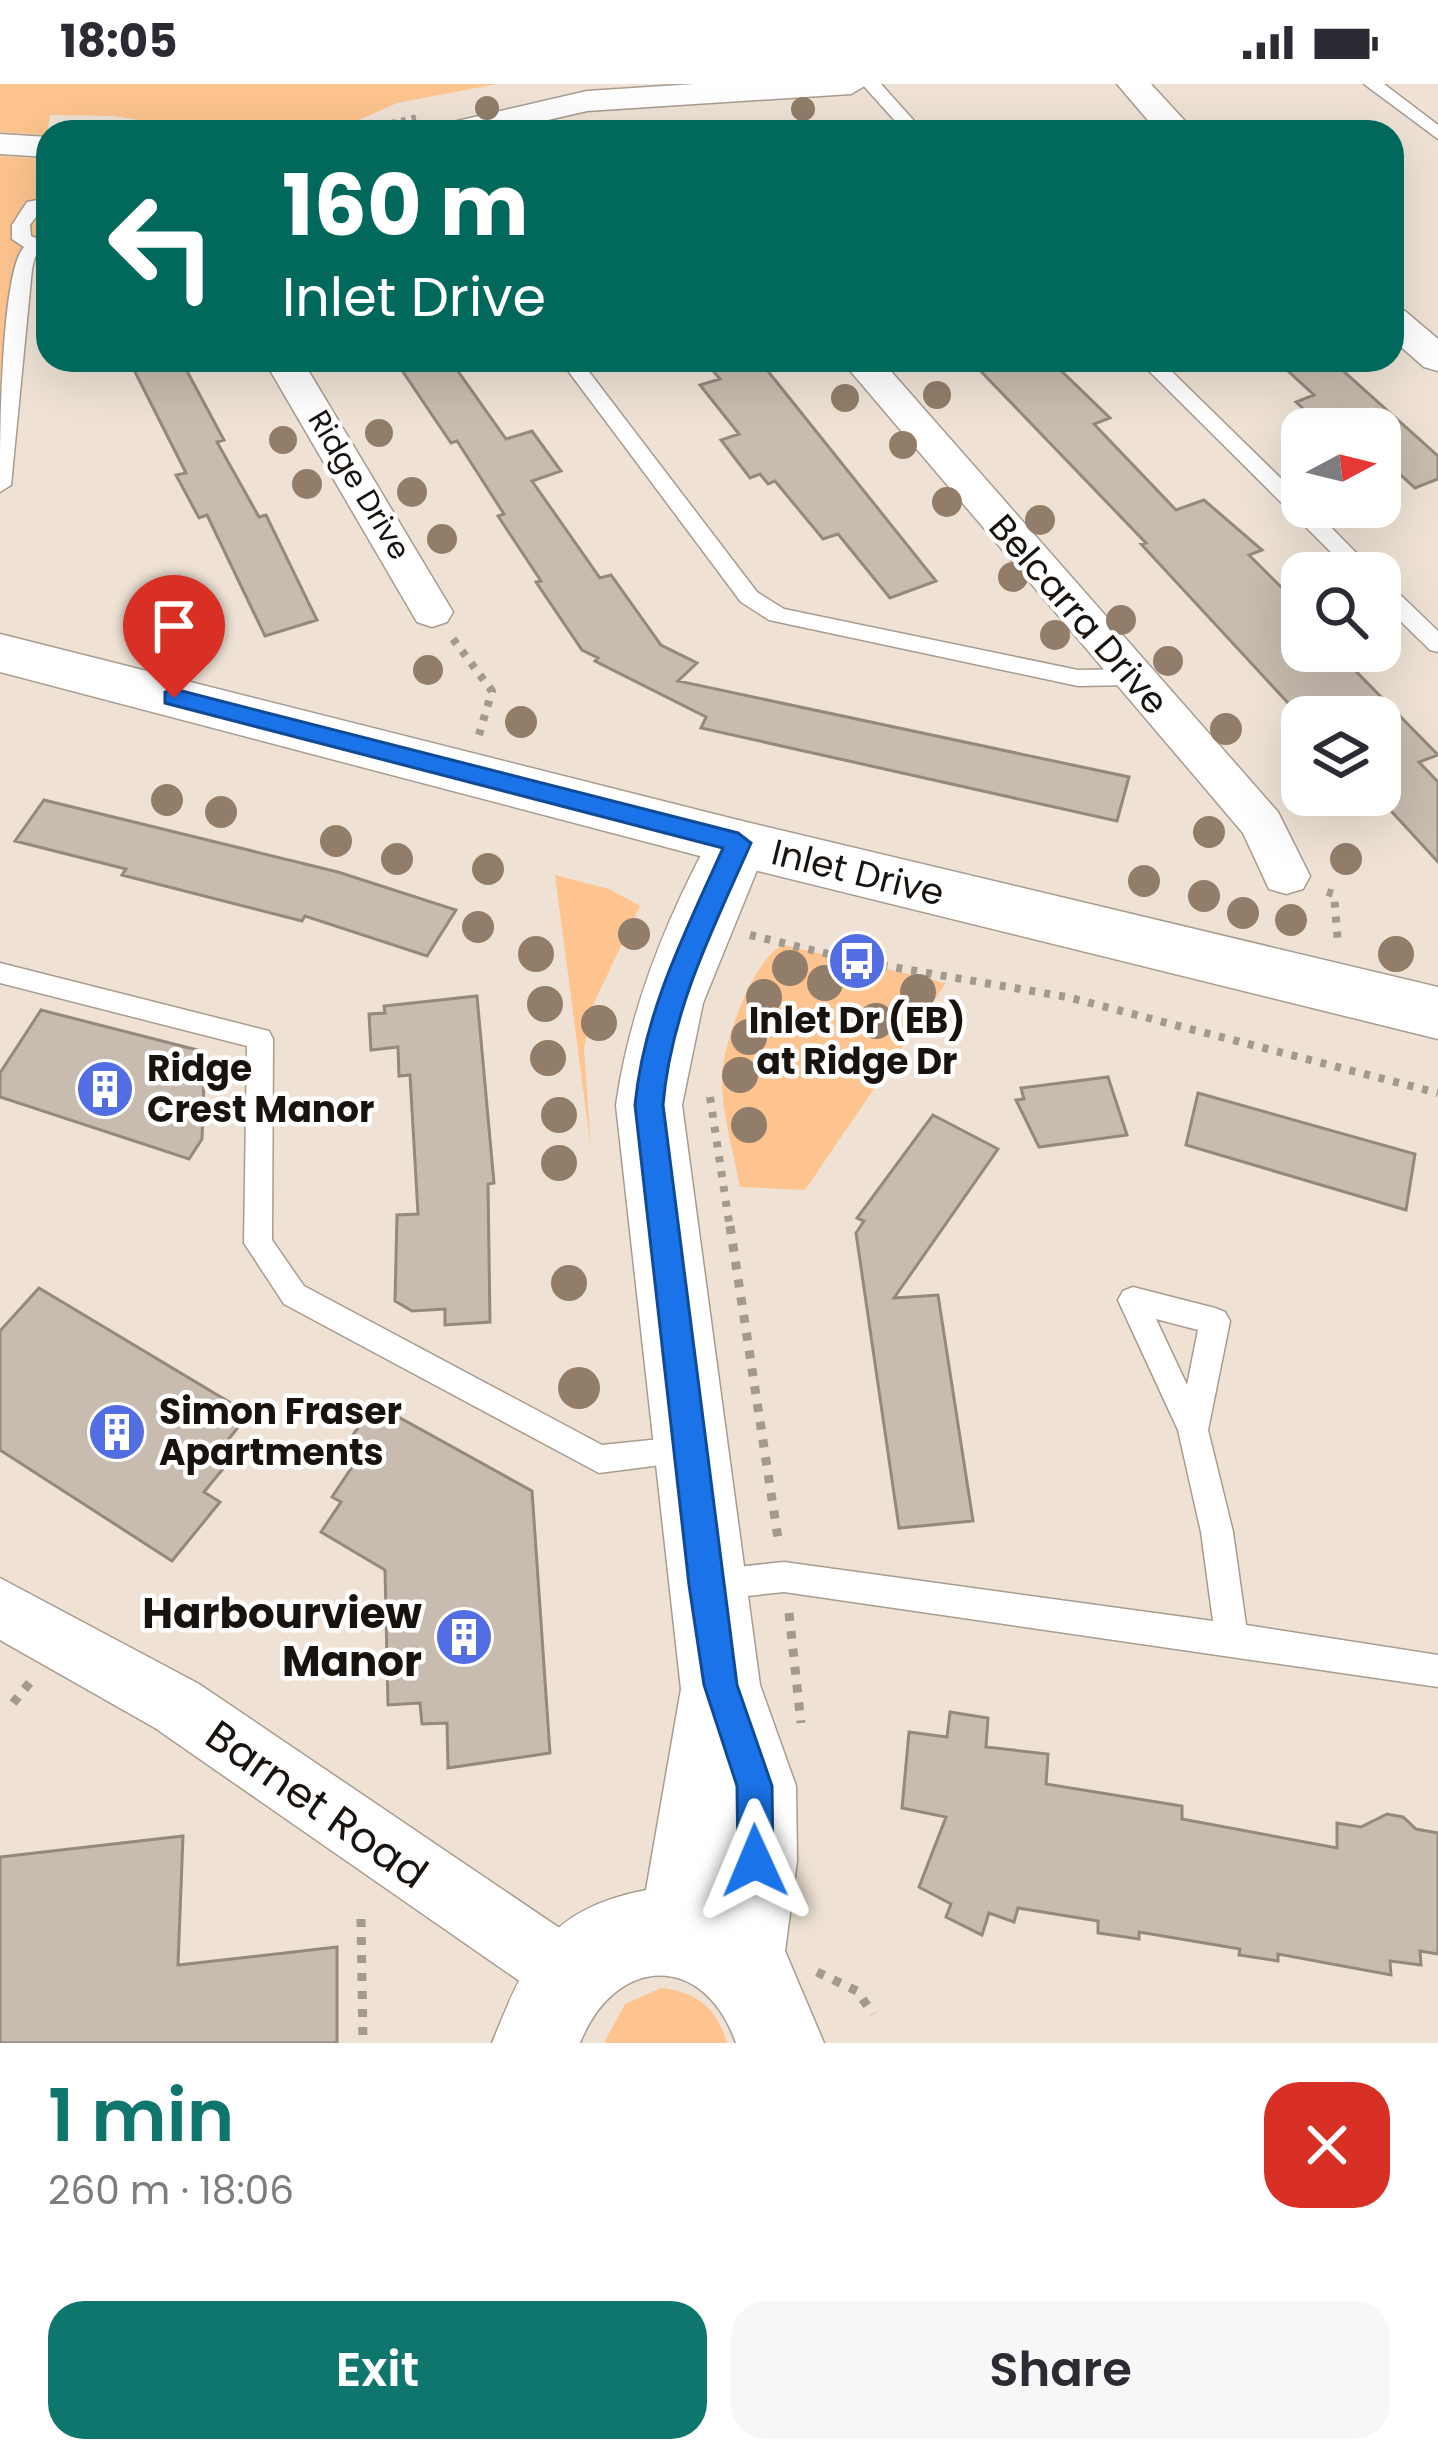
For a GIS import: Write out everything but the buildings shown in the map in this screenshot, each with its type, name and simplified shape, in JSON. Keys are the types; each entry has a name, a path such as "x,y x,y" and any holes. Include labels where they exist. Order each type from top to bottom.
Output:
{"main road":[{"name":"Inlet Drive","path":"0,653 741,898 1438,1013"},
{"name":"Inlet Drive","path":"0,699 741,898 1438,1059"},
{"path":"741,898 655,1045 649,1105 720,1685 754,1786 764,1997"},
{"path":"552,2008 592,1951 619,1937 649,1930 764,1997"}],"street":[{"path":"500,120 557,106 644,97 851,84"},
{"path":"1134,84 1164,120"},
{"path":"644,97 660,120"},
{"path":"0,144 36,146"},
{"path":"1404,329 1438,359"},
{"name":"Ridge Drive","path":"290,372 432,612"},
{"name":"Belcarra Drive","path":"870,372 1262,824 1286,876"},
{"name":"Barnet Road","path":"0,1607 177,1706 552,2008"}],"lane":[{"path":"871,84 904,120"},
{"path":"1373,84 1438,134"},
{"path":"36,206 21,225 22,239 36,241"},
{"path":"0,484 22,269 36,250"},
{"path":"579,372 749,597 777,615 1078,678 1133,677"},
{"path":"1160,372 1344,552"},
{"path":"1401,608 1438,644"},
{"path":"0,974 260,1040 258,1243 294,1295 599,1459 689,1450"},
{"path":"1193,1430 1216,1532 1232,1639"},
{"path":"705,1585 784,1577 1438,1671"}],"path":[{"path":"432,612 492,691 477,742"},
{"path":"1286,876 1334,894 1336,963"},
{"path":"741,898 749,956"},
{"path":"741,898 856,962 1066,997 1438,1093"},
{"path":"707,1073 741,1324 784,1577 802,1729"},
{"path":"13,1703 37,1675"},
{"path":"361,1919 363,2043"},
{"path":"764,1997 857,1991 873,2014"}],"shaded area":[{"path":"0,84 497,84 397,103 359,120 50,115 49,120 36,120 36,134 0,132"},
{"path":"0,156 36,158 36,248 27,255 0,485"},
{"path":"555,875 609,889 640,906 592,1007 584,1049 591,1149"},
{"path":"784,945 946,983 805,1190 740,1187 724,1103 724,1062 751,982"},
{"path":"661,1988 685,1993 704,2004 718,2020 727,2043 604,2043 625,2004"}],"place":[{"name":"Inlet Dr (EB) at Ridge Dr","path":"857,961"},
{"name":"Ridge Crest Manor","path":"105,1089"},
{"name":"Simon Fraser Apartments","path":"117,1432"},
{"name":"Harbourview Manor","path":"464,1637"}],"route":[{"path":"174,698 485,774 738,843 673,991 655,1045 649,1105 705,1585 720,1685 754,1786 755,1861"}]}
